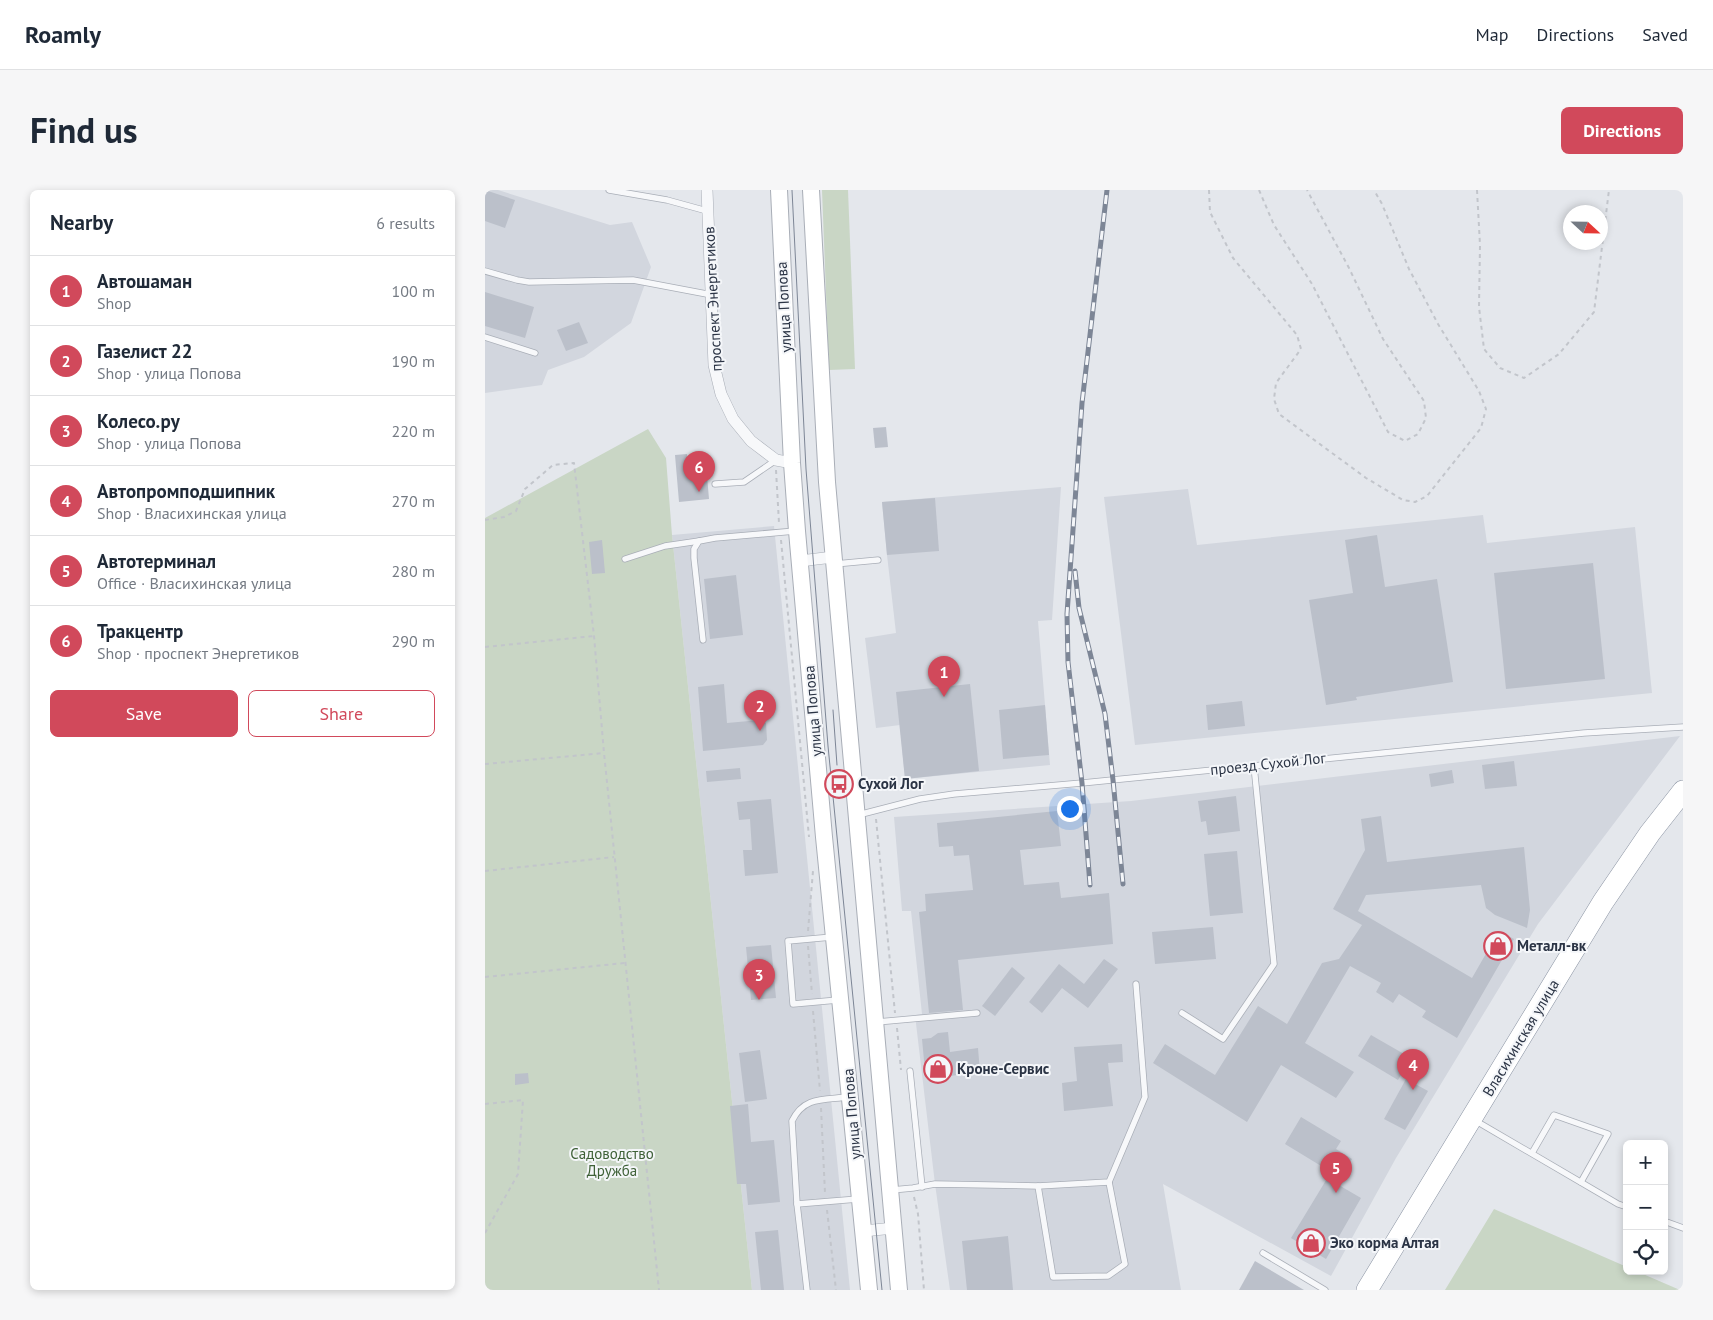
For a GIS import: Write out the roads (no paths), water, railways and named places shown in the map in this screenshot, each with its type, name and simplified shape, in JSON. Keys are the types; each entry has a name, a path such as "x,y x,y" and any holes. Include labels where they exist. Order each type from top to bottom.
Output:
{"highway":[{"name":"Власихинская улица","path":"1367,1290 1603,902 1650,833 1683,791"}],"main road":[{"name":"улица Попова","path":"779,190 792,463 799,560 869,1290"},
{"name":"улица Попова","path":"811,190 833,561 899,1290"}],"street":[{"name":"проспект Энергетиков","path":"707,190 714,365 721,394 733,419 751,441 775,460 792,463"},
{"path":"799,560 833,561"},
{"path":"863,1231 893,1228"}],"lane":[{"path":"609,190 667,200 707,211"},
{"path":"485,271 529,282 633,280 712,295"},
{"path":"485,337 535,353"},
{"path":"715,484 744,482 775,460"},
{"path":"625,559 665,546 715,538 797,531"},
{"path":"699,542 694,549 693,558 703,640"},
{"path":"833,561 878,560"},
{"name":"проезд Сухой Лог","path":"856,815 954,794 1574,734 1683,726"},
{"path":"1182,1013 1223,1039 1274,964 1255,766"},
{"path":"834,937 788,940 791,986 793,1004 841,1000"},
{"path":"1038,1186 1053,1277 1109,1276 1125,1264 1109,1182 1145,1096 1136,984"},
{"path":"875,1022 977,1013"},
{"path":"909,1071 922,1187"},
{"path":"807,1290 797,1204 792,1121 797,1110 808,1102 851,1097"},
{"path":"1532,1153 1554,1115 1608,1134 1581,1182"},
{"path":"1472,1118 1623,1205"},
{"path":"890,1190 935,1184 1038,1186 1109,1182"},
{"path":"797,1204 860,1199"},
{"path":"1668,1222 1683,1228"},
{"path":"1263,1253 1324,1290"}],"tram line":[{"path":"792,190 806,469 828,746 882,1290"},
{"path":"833,710 837,765"}],"railway":[{"path":"1090,885 1082,783 1068,662 1067,614 1082,403 1107,190"},
{"path":"1075,571 1079,608 1105,714 1123,884"}],"place":[{"name":"Тракцентр","path":"699,492"},
{"name":"Автошаман","path":"944,697"},
{"name":"Газелист 22","path":"760,731"},
{"name":"Сухой Лог","path":"839,784"},
{"name":"Металл-вк","path":"1498,946"},
{"name":"Колесо.ру","path":"759,1000"},
{"name":"Кроне-Сервис","path":"938,1069"},
{"name":"Автопромподшипник","path":"1413,1090"},
{"name":"Автотерминал","path":"1336,1193"},
{"name":"Эко корма Алтая","path":"1311,1243"}],"park label":[{"name":"Садоводство Дружба","path":"612,1162"}]}
